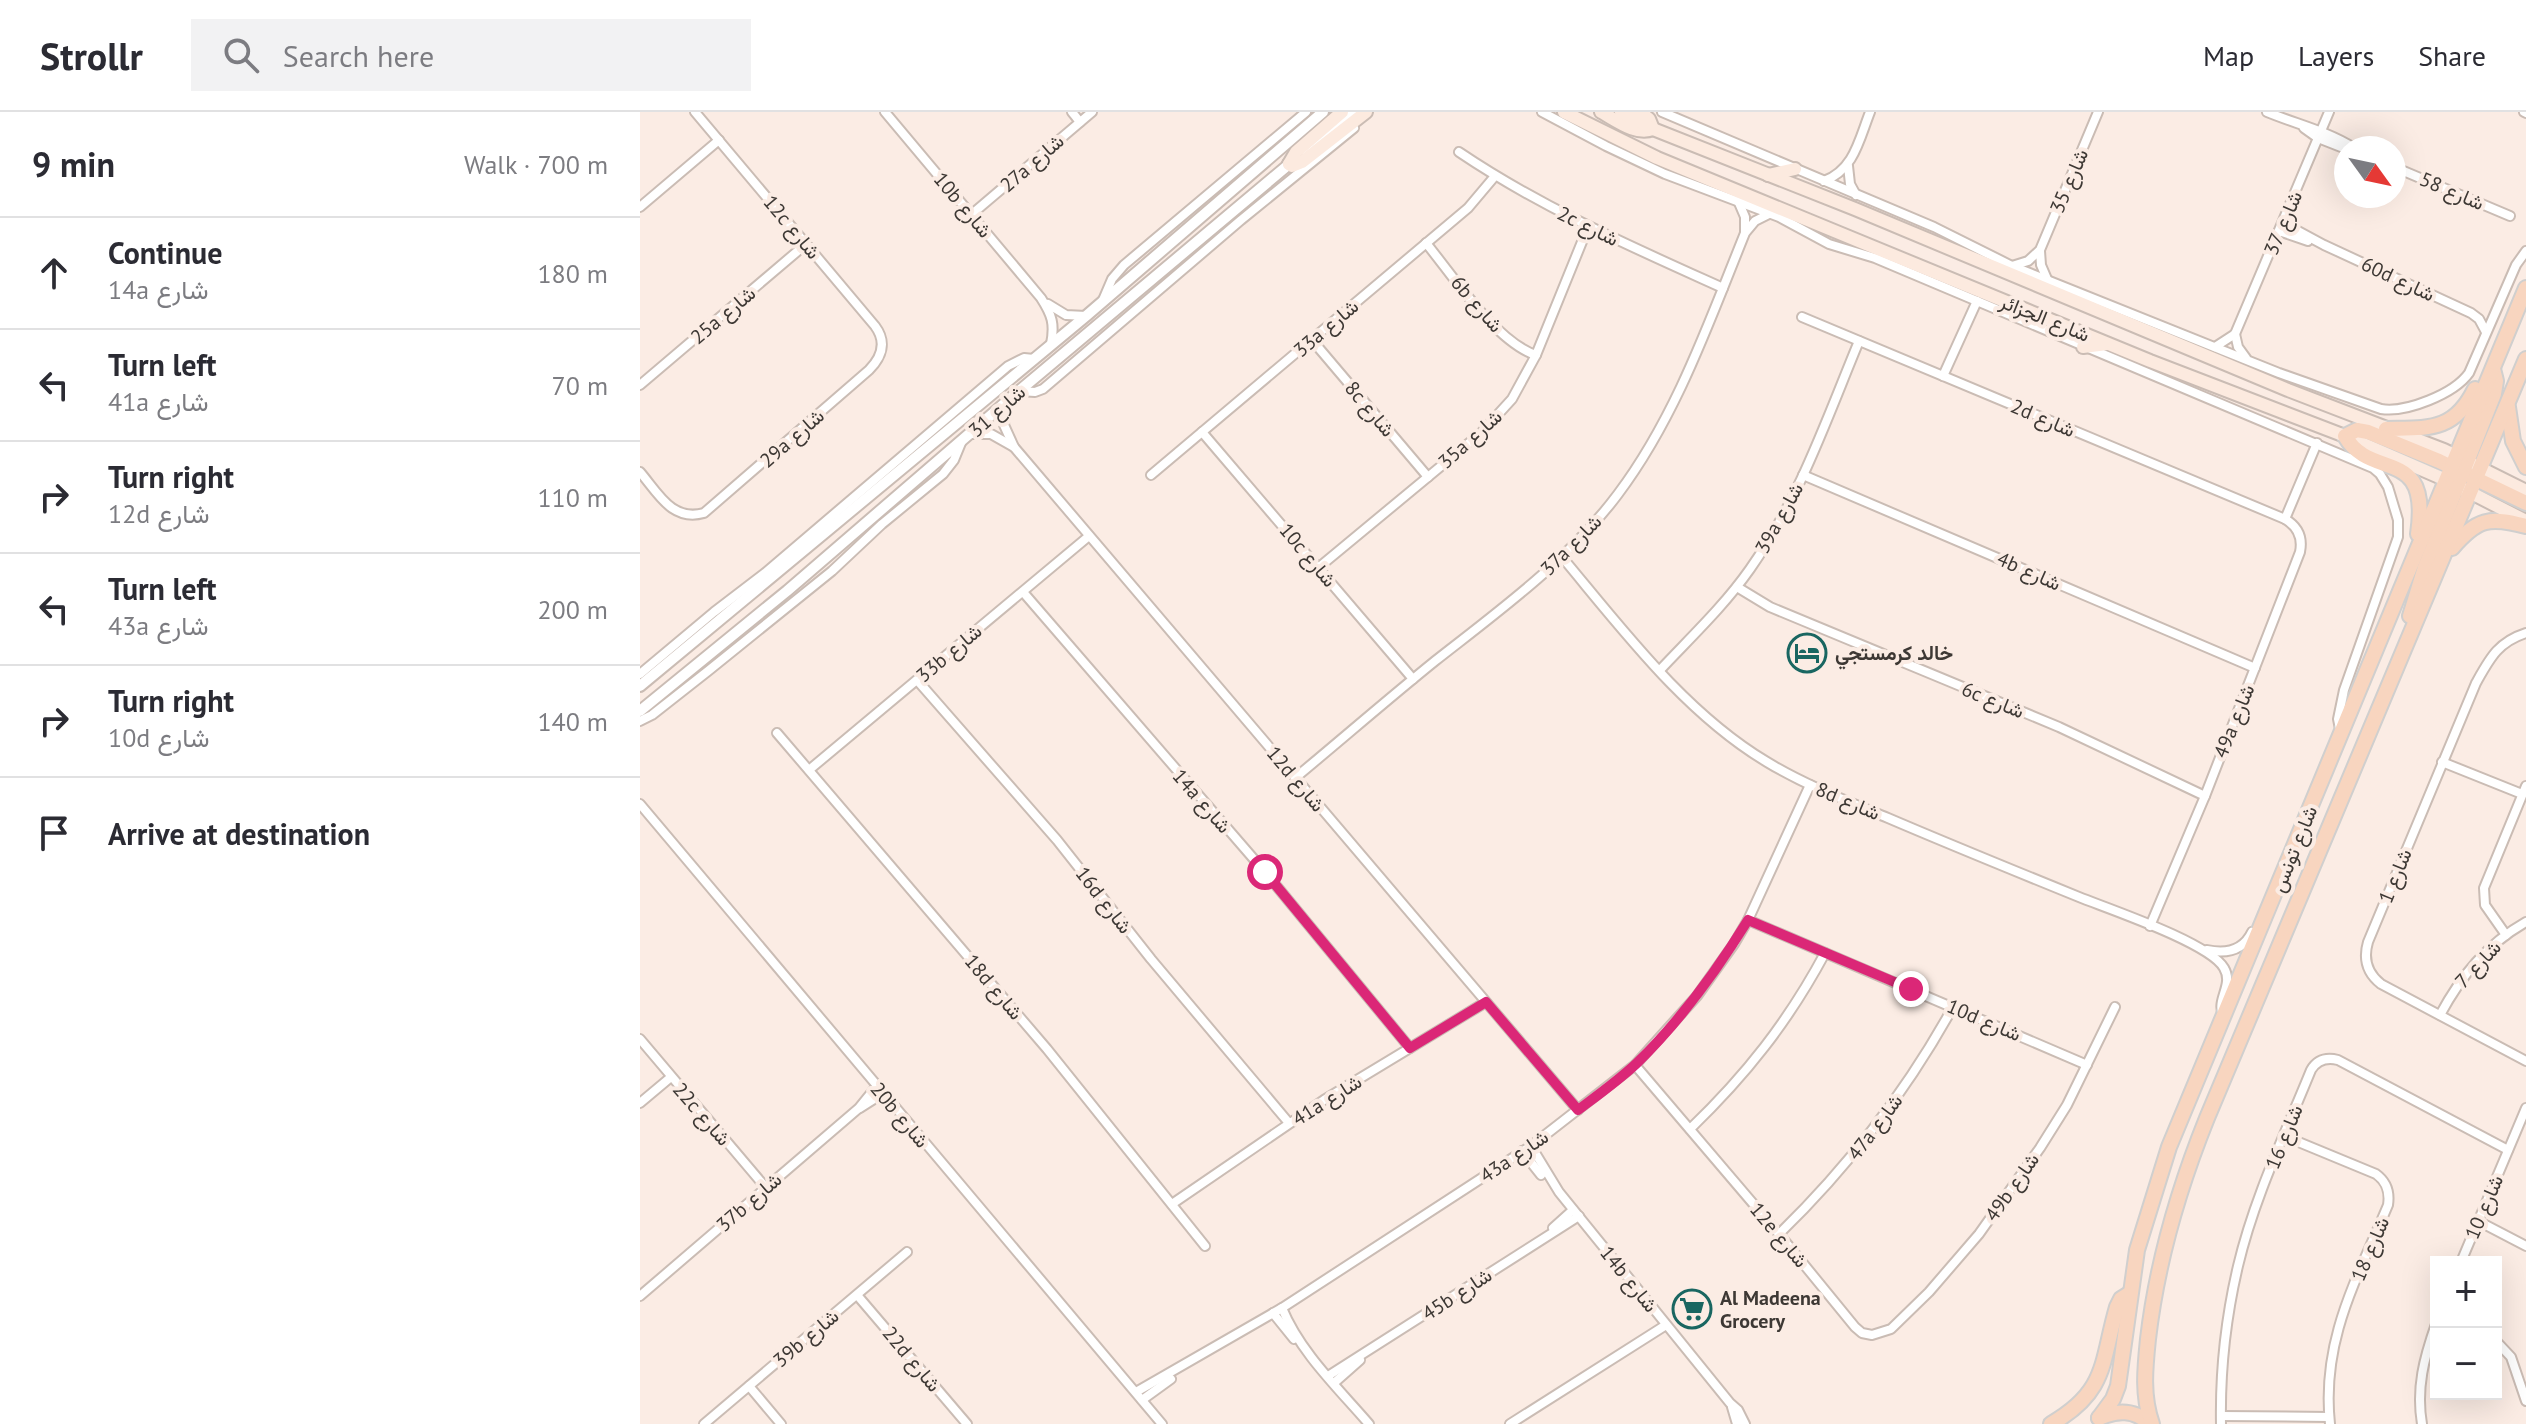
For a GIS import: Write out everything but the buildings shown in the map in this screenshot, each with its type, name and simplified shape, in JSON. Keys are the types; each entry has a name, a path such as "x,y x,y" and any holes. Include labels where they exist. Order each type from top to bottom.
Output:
{"main road":[{"path":"1342,112 1296,152 1289,164 1292,166 1302,162 1366,112"},
{"name":"شارع الجزائر","path":"1564,112 1657,158 2108,344 2345,436"},
{"path":"1601,112 1648,132 1653,129 1649,119 1640,112"},
{"name":"شارع الجزائر","path":"1621,112 1653,129 2386,429 2463,473 2526,524"},
{"path":"1657,158 1665,174"},
{"path":"1768,175 1795,169"},
{"name":"شارع تونس","path":"2151,1424 2144,1384 2150,1322 2165,1242 2180,1190 2207,1118 2441,561 2493,368 2526,288"},
{"path":"2083,347 2108,344"},
{"name":"شارع تونس","path":"2096,1421 2109,1406 2118,1386 2137,1250 2161,1170 2415,554 2509,399 2526,359"},
{"path":"2386,429 2430,428 2449,421 2463,410 2479,381 2493,368"},
{"path":"2279,373 2288,390"},
{"path":"2509,399 2510,430 2526,467"},
{"path":"2415,554 2421,507 2416,487 2401,470 2356,451 2345,436 2357,430 2363,431 2526,503"},
{"path":"2405,647 2415,596 2463,473"},
{"name":"شارع الجزائر","path":"2463,473 2526,491"},
{"path":"2441,561 2476,525 2495,520 2526,524"},
{"path":"2051,1424 2095,1385 2104,1365 2117,1307 2121,1299 2129,1294"},
{"path":"2096,1421 2110,1413 2123,1411 2151,1424"}],"street":[{"name":"12c شارع","path":"695,112 875,326 883,346"},
{"name":"10b شارع","path":"885,112 1041,298 1060,313 1086,316"},
{"path":"1072,112 1080,122"},
{"name":"27a شارع","path":"972,214 1092,112"},
{"path":"1103,300 1112,279 1124,265 1306,112"},
{"name":"شارع 31","path":"640,686 1086,316 1323,112"},
{"name":"شارع 31","path":"640,711 787,591 1019,391 1354,112"},
{"path":"1019,391 1040,391 1374,112"},
{"path":"1542,112 1665,174 1769,214 1829,244 1875,258 2317,443 2380,474 2388,487 2399,528 2396,548 2344,690 2338,719 2340,735"},
{"path":"1662,112 1934,227 2012,266 2250,362 2381,409 2403,409 2451,390 2462,382 2469,373 2516,265 2526,251"},
{"path":"1823,181 1840,174 1848,165 1870,112"},
{"name":"شارع 35","path":"2040,250 2098,112"},
{"path":"2267,112 2334,143"},
{"name":"شارع 37","path":"2235,334 2329,112"},
{"path":"2320,135 2334,140"},
{"path":"1276,139 1293,137"},
{"path":"640,207 719,140"},
{"name":"2c شارع","path":"1459,152 1495,176 1588,227 1723,288"},
{"path":"1848,165 1850,184 1856,195"},
{"name":"شارع 58","path":"2406,172 2510,216"},
{"name":"33a شارع","path":"1151,475 1468,208 1495,176"},
{"path":"1739,202 1745,217 1745,233"},
{"name":"37a شارع","path":"1295,778 1512,601 1597,522 1640,463 1679,389 1745,233 1755,221 1769,214"},
{"name":"35a شارع","path":"1318,568 1498,417 1525,379 1588,227"},
{"name":"60d شارع","path":"2281,227 2471,313 2479,319 2486,332"},
{"name":"6b شارع","path":"1426,243 1503,335 1524,351 1536,355"},
{"name":"25a شارع","path":"640,385 806,244"},
{"path":"2012,266 2028,261 2040,250"},
{"path":"2040,250 2041,265 2047,279"},
{"name":"10b شارع","path":"1041,298 1054,326 1051,344"},
{"path":"1943,376 1977,301"},
{"path":"2471,313 2484,314 2496,310"},
{"name":"2d شارع","path":"1802,317 2285,519"},
{"path":"2215,347 2235,334 2240,351 2250,362"},
{"name":"8c شارع","path":"1312,340 1428,477"},
{"name":"39a شارع","path":"1660,670 1737,587 1774,531 1803,475 1859,341"},
{"name":"29a شارع","path":"640,472 670,508 679,514 704,513 869,370 883,346"},
{"path":"640,674 765,573 1008,366 1024,358 1034,359"},
{"name":"12d شارع","path":"1006,402 1004,425 1014,447 1578,1110"},
{"name":"10c شارع","path":"1202,432 1413,679"},
{"name":"12d شارع","path":"970,434 995,435 1014,447"},
{"path":"640,721 652,715 832,571 882,524 943,474 954,460 961,443"},
{"path":"2285,519 2317,443"},
{"name":"4b شارع","path":"1803,475 2255,668"},
{"name":"49a شارع","path":"2150,926 2205,796 2301,548 2298,532 2285,519"},
{"name":"33b شارع","path":"809,770 1089,536"},
{"name":"8d شارع","path":"1562,557 1660,670 1692,704 1731,738 1769,764 1810,785 2200,949 2216,959 2227,974 2220,1006 2224,1016"},
{"name":"6c شارع","path":"1737,587 1770,607 2059,727 2205,796"},
{"name":"14a شارع","path":"1023,592 1265,872 1410,1048"},
{"name":"شارع 1","path":"2526,633 2506,641 2476,683 2365,955 2367,968 2377,981 2526,1061"},
{"path":"640,695 657,672"},
{"name":"16d شارع","path":"917,680 1057,840 1151,959 1289,1123"},
{"name":"18d شارع","path":"777,733 1047,1049 1205,1246"},
{"path":"2442,762 2524,790 2483,893 2488,910 2506,935"},
{"name":"43a شارع","path":"1139,1396 1282,1308 1526,1149 1635,1065 1697,996 1748,920 1810,785"},
{"name":"20b شارع","path":"640,804 1162,1424"},
{"name":"8d شارع","path":"2200,949 2223,952 2242,946 2261,913 2270,906"},
{"name":"10d شارع","path":"1748,920 2087,1065"},
{"name":"شارع 7","path":"2440,1015 2469,969 2506,935 2526,922"},
{"path":"1690,1129 1723,1098 1753,1063 1789,1015 1825,953"},
{"name":"41a شارع","path":"1172,1204 1289,1123 1486,1002"},
{"name":"47a شارع","path":"1779,1234 1830,1182 1877,1126 1906,1086 1953,1007"},
{"name":"49b شارع","path":"1872,1335 1887,1332 1896,1325 1979,1234 2067,1105 2115,1007"},
{"name":"22c شارع","path":"640,1039 766,1188"},
{"name":"شارع 16","path":"2221,1420 2224,1347 2239,1263 2257,1205 2311,1070 2317,1062 2329,1058 2338,1060 2508,1150"},
{"name":"12e شارع","path":"1635,1065 1855,1327 1862,1333 1872,1335"},
{"path":"640,1103 671,1077"},
{"name":"37b شارع","path":"640,1296 879,1090"},
{"name":"شارع 10","path":"2463,1256 2526,1108"},
{"name":"شارع 18","path":"2284,1136 2376,1174 2383,1180 2389,1194 2388,1205 2336,1331 2329,1370 2330,1421"},
{"name":"14b شارع","path":"1526,1149 1738,1410 1745,1424"},
{"name":"45b شارع","path":"1331,1379 1542,1240 1576,1213"},
{"path":"2478,1221 2526,1246"},
{"name":"39b شارع","path":"704,1424 907,1252"},
{"name":"22d شارع","path":"857,1295 967,1424"},
{"path":"1282,1308 1311,1356"},
{"path":"1273,1313 1369,1424"},
{"path":"1510,1424 1664,1322"},
{"path":"2422,1424 2419,1399 2421,1372 2435,1328"},
{"path":"2502,1347 2511,1357 2526,1401"},
{"path":"749,1386 781,1424"},
{"name":"14b شارع","path":"1730,1403 1737,1424"},
{"path":"2221,1420 2330,1421"}],"place":[{"name":"خالد كرمستجي","path":"1807,653"},
{"name":"Al Madeena Grocery","path":"1692,1309"}],"route":[{"path":"1265,872 1410,1048 1486,1002 1578,1110 1635,1065 1677,1020 1716,970 1748,920 1911,989"}]}
